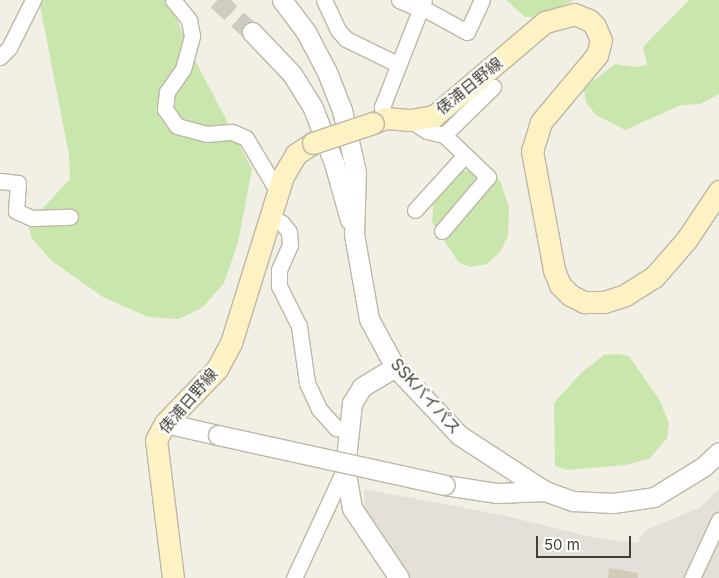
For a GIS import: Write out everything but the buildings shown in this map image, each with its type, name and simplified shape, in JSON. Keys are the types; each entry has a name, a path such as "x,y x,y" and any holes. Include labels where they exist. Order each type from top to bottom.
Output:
{"main road":[{"name":"俵浦日野線","path":"173,578 156,458 156,440 165,423 217,369 231,343 278,192 290,162 313,143 379,120 410,120 434,116 545,22 574,14 589,20 595,26 600,40 597,55 541,122 532,151 554,270 560,285 570,295 584,302 604,302 647,282 687,239 719,191"}],"street":[{"path":"0,56 9,48 34,0"},
{"path":"173,0 189,20 192,36 183,69 168,92 165,109 177,126 192,132 232,132 246,138 278,192"},
{"name":"SSKバイパス","path":"282,0 310,40 342,110 356,172 354,234 369,319 395,367 459,435 545,491 574,501 613,503 654,497 703,467 719,452"},
{"path":"324,0 338,30 346,38 397,64"},
{"path":"399,0 422,5 468,32 482,0"},
{"path":"379,120 397,64 422,5"},
{"path":"252,32 292,74 313,108 334,163 354,234"},
{"path":"444,135 492,87"},
{"path":"410,120 427,131 444,135 488,177 486,182 442,230"},
{"path":"415,210 465,155"},
{"path":"0,182 18,183 16,211 32,218 53,210 70,217"},
{"path":"271,218 282,223 289,232 290,245 279,270 278,286 299,326 307,383 319,408 336,428 347,430"},
{"path":"395,367 362,387 352,403 347,430 345,468 352,508 399,578"},
{"path":"165,423 445,486 497,493 545,491"},
{"path":"294,578 345,468"},
{"path":"692,578 719,520"}],"shaded area":[{"path":"364,489 502,515 595,538 637,543 646,530 699,508 719,489 719,578 410,578 374,532 365,511"}],"green space":[{"path":"39,0 168,0 195,60 252,169 238,242 224,283 203,307 179,319 148,317 103,297 52,261 32,239 28,224 70,179 69,155"},
{"path":"506,0 573,0 545,17 525,17"},
{"path":"689,0 719,0 719,94 700,104 681,105 625,130 596,115 586,102 584,88 615,64 636,67 647,65 643,47"},
{"path":"480,168 494,171 501,183 509,208 508,236 500,252 487,264 471,267 459,263 432,222 434,196 459,172"},
{"path":"618,354 629,356 660,401 669,424 667,438 650,458 626,465 567,470 555,466 554,403 581,373 604,355"}],"tunnel":[{"path":"217,0 252,32"}]}
